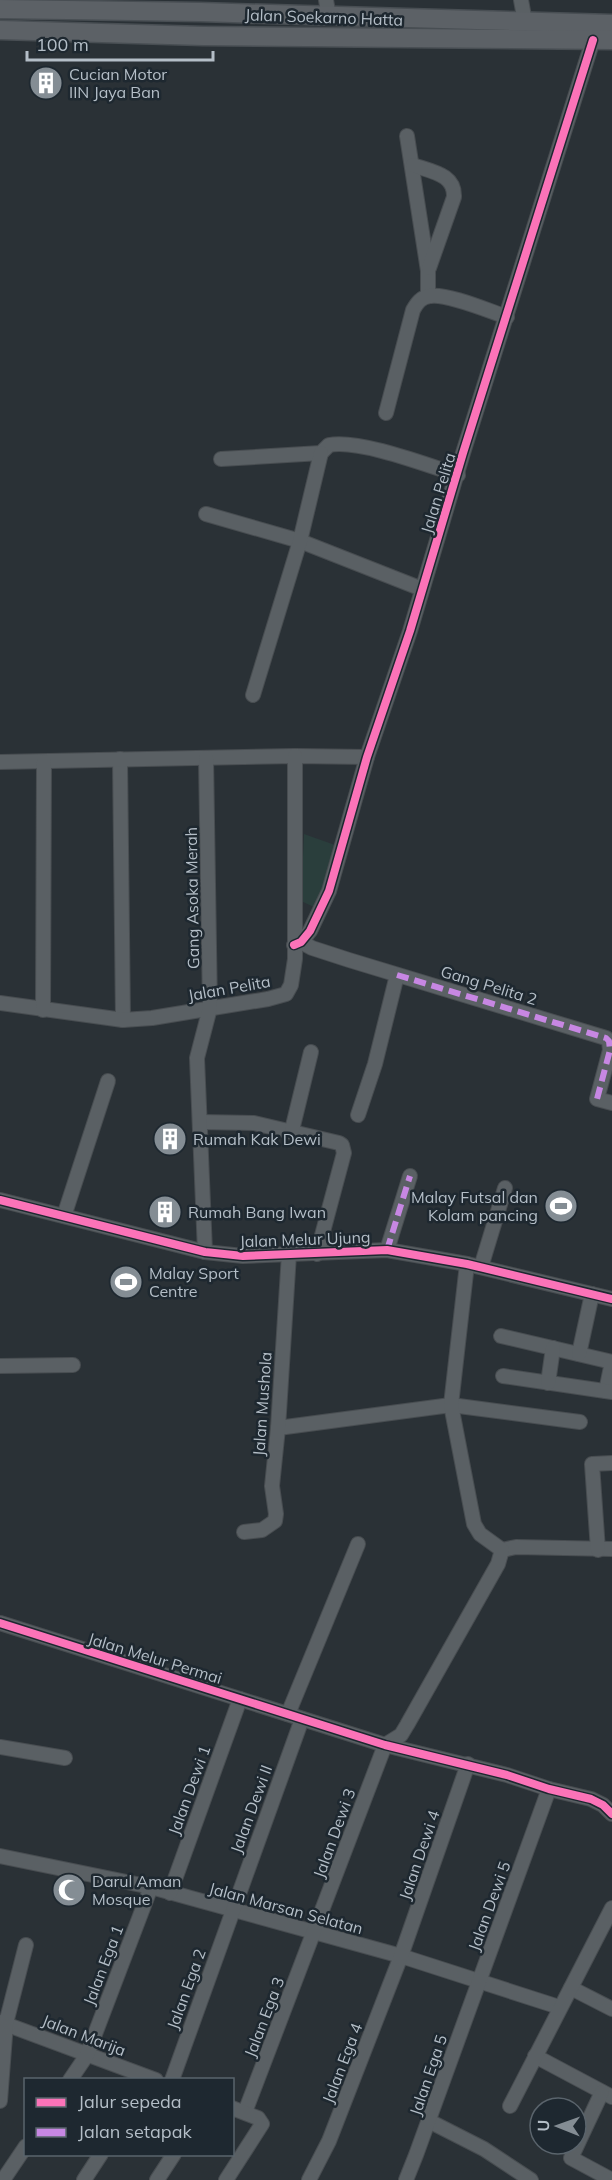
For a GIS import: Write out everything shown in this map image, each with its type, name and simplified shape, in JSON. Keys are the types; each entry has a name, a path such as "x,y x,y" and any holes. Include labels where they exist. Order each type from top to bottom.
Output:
{"main road":[{"name":"Jalan Soekarno Hatta","path":"0,9 200,12 239,15 327,9 525,22 612,24"},
{"path":"239,15 239,36"},
{"name":"Jalan Soekarno Hatta","path":"0,30 239,36 612,40"}],"street":[{"path":"521,0 525,22"},
{"name":"Jalan Pelita","path":"0,1003 123,1020 152,1018 268,999 286,993 292,980 298,944 310,931 329,891 367,757 410,632 593,40"},
{"path":"407,136 428,271 428,296"},
{"path":"413,165 446,177 452,183 454,190 454,197 428,271"},
{"path":"386,414 413,310 418,301 428,296 440,296 507,317"},
{"path":"253,695 300,541 321,453 329,445 346,444 366,447 458,475"},
{"path":"221,459 321,453"},
{"path":"206,514 300,541 422,589"},
{"path":"295,756 298,944"},
{"path":"0,762 295,756 367,757"},
{"name":"Gang Asoka Merah","path":"205,1252 197,1058 210,1008 206,758"},
{"path":"120,759 123,1020"},
{"path":"44,762 44,1010"},
{"name":"Gang Pelita 2","path":"298,944 606,1038 609,1041 610,1050 597,1099 612,1102"},
{"path":"358,1115 375,1064 397,975"},
{"path":"292,1130 312,1052"},
{"path":"64,1216 108,1081"},
{"path":"200,1122 254,1123 292,1130 339,1143 343,1149 317,1254"},
{"path":"387,1250 410,1176"},
{"path":"481,1267 505,1188"},
{"name":"Jalan Melur Ujung","path":"0,1200 205,1252 243,1256 387,1250 481,1267 612,1299"},
{"name":"Jalan Mushola","path":"244,1532 262,1530 275,1521 272,1486 289,1254"},
{"path":"467,1264 451,1405 474,1524 480,1534 502,1550 516,1547 605,1549 592,1464 612,1463"},
{"path":"579,1354 592,1294"},
{"path":"501,1336 612,1362 609,1392 503,1376"},
{"path":"548,1383 553,1348"},
{"path":"0,1366 73,1365"},
{"path":"278,1428 451,1405 580,1422"},
{"name":"Jalan Dewi II","path":"232,1911 295,1716 358,1544"},
{"path":"385,1745 401,1735 434,1680 498,1564 502,1550"},
{"name":"Jalan Melur Permai","path":"0,1623 385,1745 468,1764 549,1789 591,1799 603,1805 612,1815"},
{"name":"Jalan Dewi 1","path":"170,1893 240,1699"},
{"name":"Jalan Dewi 3","path":"314,1933 385,1745"},
{"path":"0,1747 65,1758"},
{"name":"Jalan Dewi 4","path":"401,1956 468,1764"},
{"name":"Jalan Dewi 5","path":"478,1980 549,1789"},
{"name":"Jalan Marsan Selatan","path":"0,1856 151,1887 401,1956 560,2007"},
{"name":"Jalan Ega 1","path":"71,2078 87,2055 151,1887"},
{"path":"510,2106 560,2007 608,1926 612,1908"},
{"name":"Jalan Ega 2","path":"172,2078 232,1911"},
{"name":"Jalan Ega 3","path":"239,2110 314,1933"},
{"path":"0,2101 3,2023 26,1945"},
{"name":"Jalan Ega 4","path":"309,2180 329,2141 401,1956"},
{"name":"Jalan Ega 5","path":"406,2180 478,1980"},
{"path":"571,1988 612,2009"},
{"name":"Jalan Marija","path":"3,2023 150,2078"},
{"path":"536,2056 607,2094 571,2157 612,2180"},
{"path":"226,2180 262,2124 258,2118 239,2110"},
{"path":"429,2121 484,2149 531,2180"},
{"path":"3,2180 24,2149"},
{"path":"84,2180 100,2156"},
{"path":"157,2180 173,2156"},
{"path":"506,2180 513,2168"}],"green space":[{"path":"304,834 335,845 316,908 301,901"}],"marked path":[{"path":"397,975 606,1038 609,1041 610,1050 597,1099"},
{"path":"387,1250 410,1176"}],"cycle path":[{"path":"294,945 301,942 310,931 329,891 367,757 410,631 463,453 593,40"},
{"path":"0,1200 205,1252 243,1256 387,1250 467,1264 612,1299"},
{"path":"0,1623 385,1745 507,1775 549,1789 591,1799 603,1805 612,1814"}],"place":[{"name":"Cucian Motor IIN Jaya Ban","path":"46,83"},
{"name":"Rumah Kak Dewi","path":"170,1139"},
{"name":"Malay Futsal dan Kolam pancing","path":"561,1206"},
{"name":"Rumah Bang Iwan","path":"165,1212"},
{"name":"Malay Sport Centre","path":"126,1282"},
{"name":"Darul Aman Mosque","path":"69,1890"}]}
